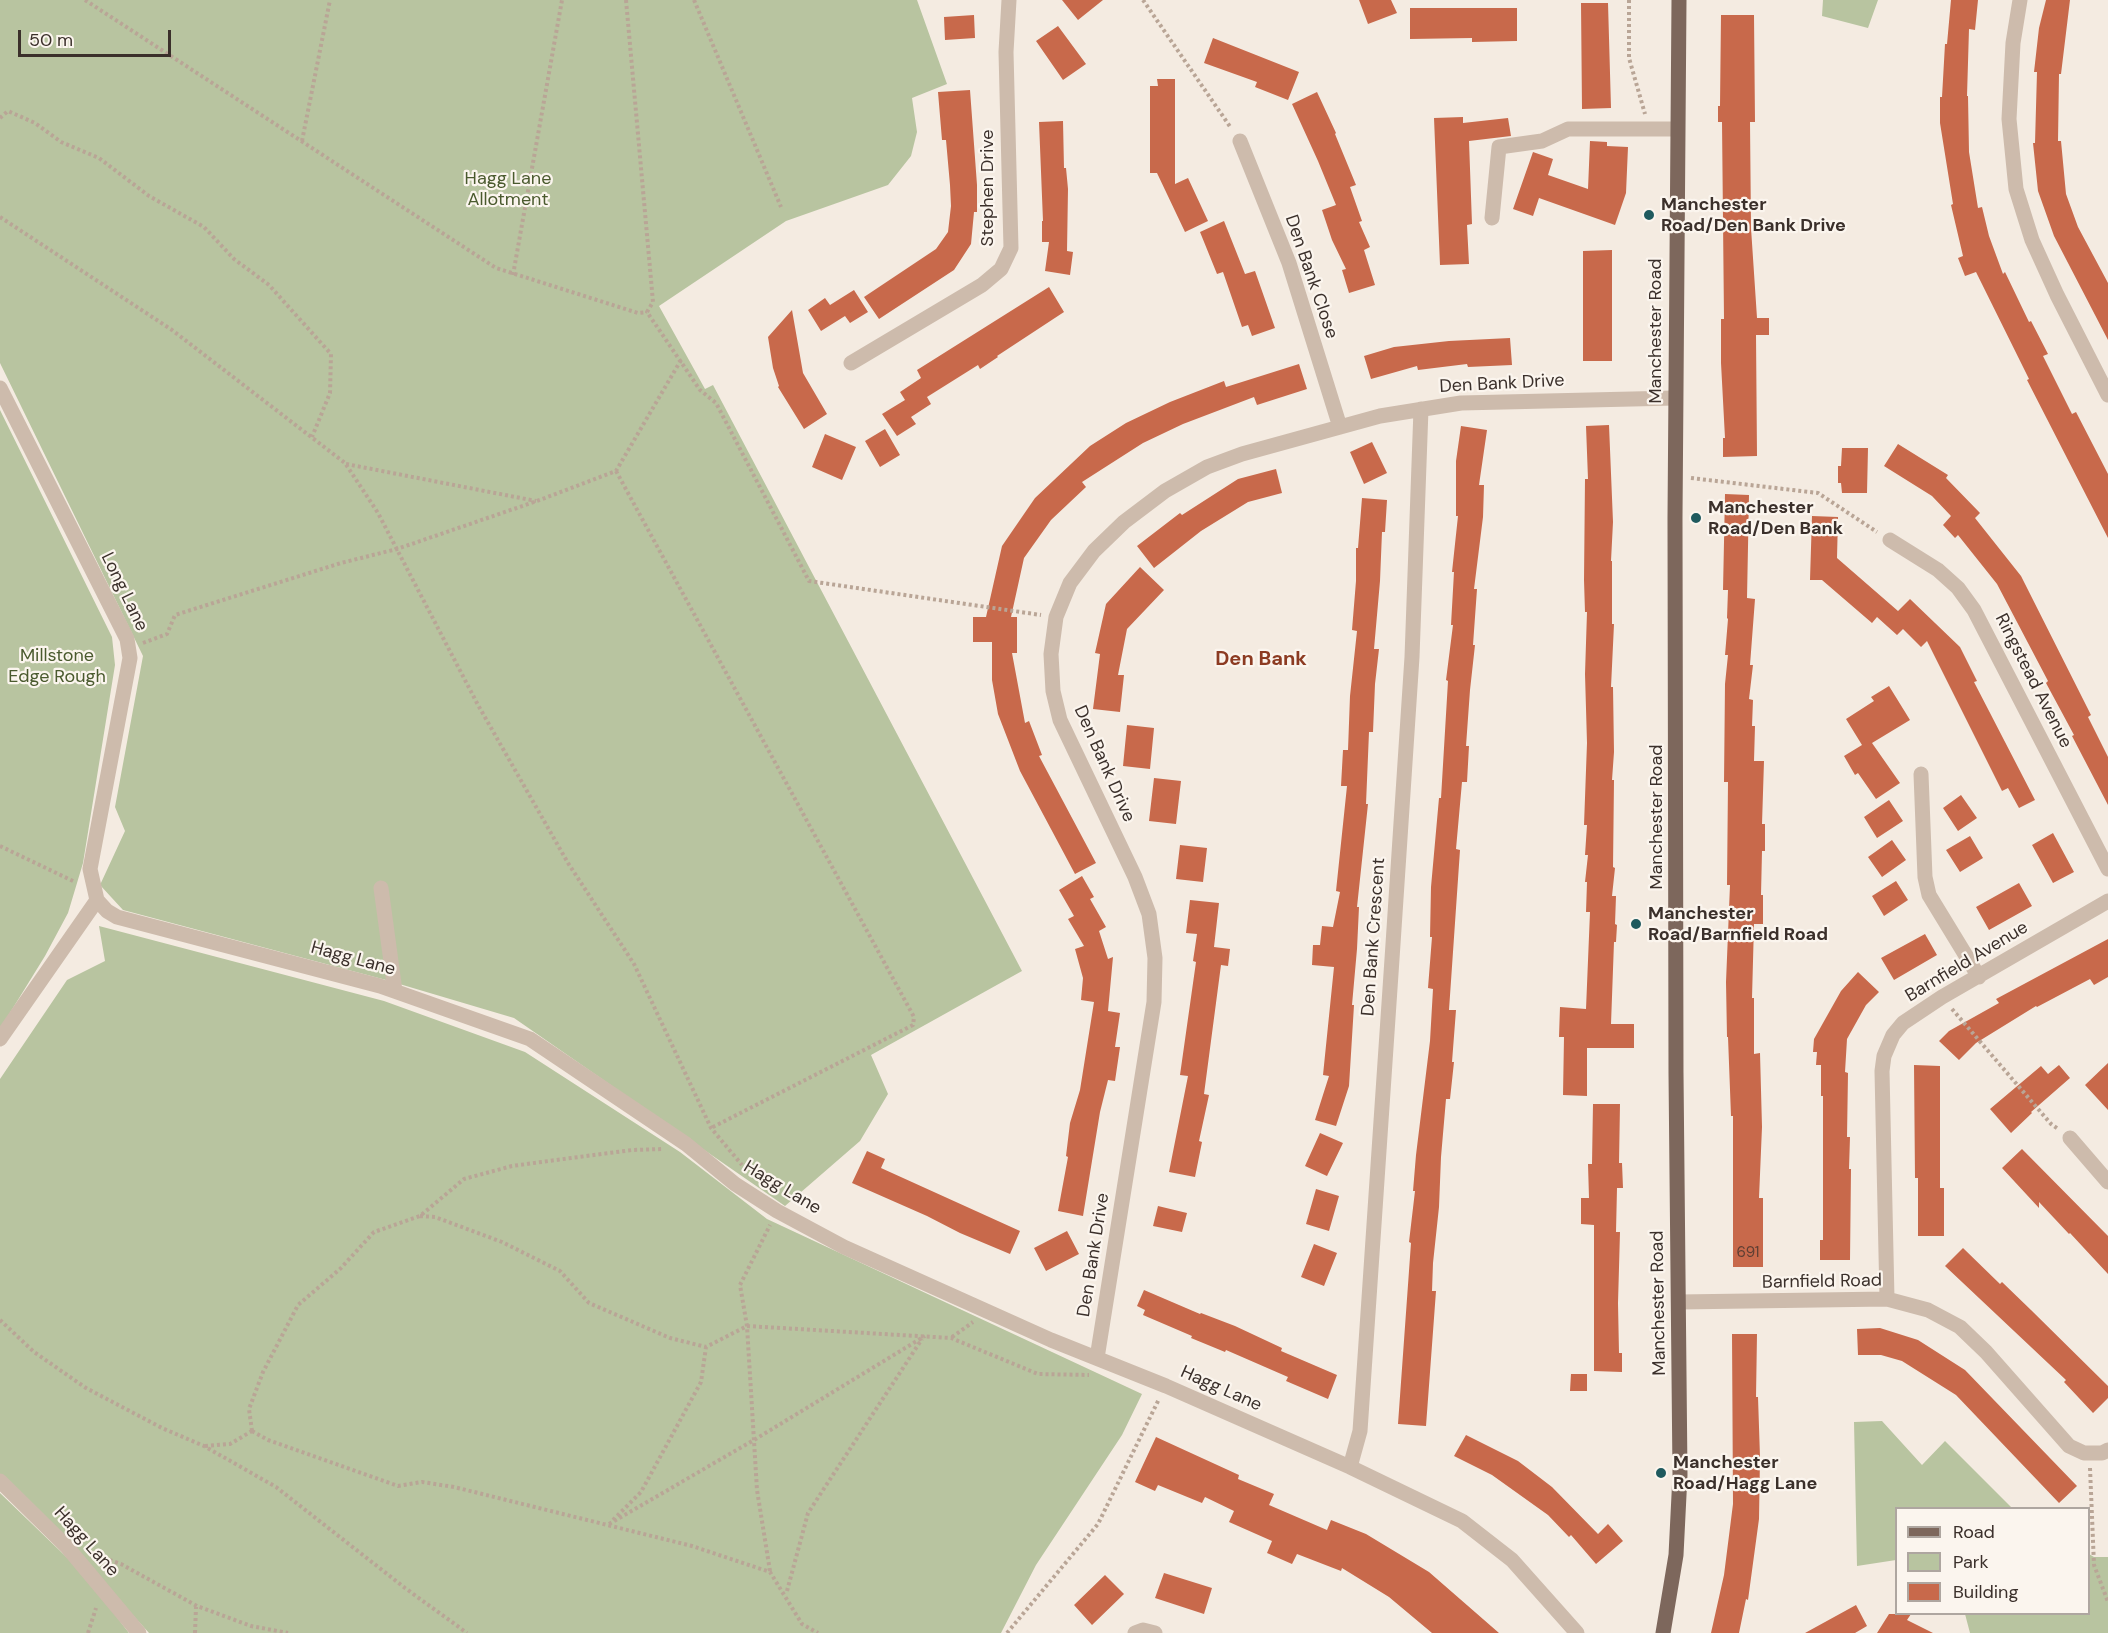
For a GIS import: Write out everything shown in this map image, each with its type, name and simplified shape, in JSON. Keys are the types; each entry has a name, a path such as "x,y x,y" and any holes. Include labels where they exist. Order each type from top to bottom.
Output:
{"main road":[{"name":"Manchester Road","path":"1663,1633 1676,1555 1680,1475 1676,1073 1675,476 1679,0"}],"street":[{"name":"Stephen Drive","path":"851,363 982,285 1001,269 1011,248 1006,52 1009,0"},
{"path":"2020,0 2013,43 2009,119 2016,189 2032,240 2108,395"},
{"path":"1492,218 1499,147 1542,141 1568,129 1677,129"},
{"name":"Den Bank Close","path":"1240,141 1289,263 1340,427"},
{"name":"Long Lane","path":"0,388 127,639 130,658 90,869 95,894"},
{"name":"Den Bank Drive","path":"1093,1356 1154,1002 1155,958 1149,914 1135,877 1060,720 1053,691 1051,654 1056,617 1070,583 1094,551 1124,522 1165,491 1207,466 1242,454 1380,416 1461,403 1675,398"},
{"name":"Den Bank Crescent","path":"1350,1467 1360,1431 1392,959 1412,657 1421,409"},
{"name":"Ringstead Avenue","path":"1890,540 1938,570 1958,588 1974,610 2108,868"},
{"path":"1921,774 1925,877 1929,896 1978,977"},
{"path":"381,888 395,991"},
{"path":"0,1039 95,894"},
{"name":"Hagg Lane","path":"95,894 107,911 117,917 395,991 530,1039 686,1144 735,1184 777,1211 844,1247 1051,1340 1166,1386 1350,1467 1462,1521 1512,1560 1577,1633"},
{"name":"Barnfield Avenue","path":"1887,1299 1882,1071 1884,1056 1893,1035 1903,1023 1942,997 2108,901"},
{"path":"2070,1138 2108,1182"},
{"name":"Barnfield Road","path":"1679,1302 1887,1299 1928,1310 1959,1327 1986,1352 2069,1446 2089,1453"},
{"path":"2089,1453 2102,1453 2108,1450"},
{"name":"Hagg Lane","path":"0,1481 66,1545 139,1633"},
{"path":"1135,1633 1143,1630 1155,1633"}],"path":[{"path":"302,141 330,0"},
{"path":"513,274 562,0"},
{"path":"626,0 653,302 647,312"},
{"path":"694,0 781,207"},
{"path":"1143,0 1240,141"},
{"path":"1629,0 1629,58 1650,129"},
{"path":"88,1 496,268 638,313 647,312"},
{"path":"0,118 8,111 35,123 61,142 99,159 149,196 204,227 234,259 269,285 331,354 330,393 312,437"},
{"path":"0,217 172,330 345,463 378,513 478,705 562,853 634,964 711,1128 745,1169"},
{"path":"647,312 700,390 716,403 809,581 1056,617"},
{"path":"128,648 167,634 175,615 341,563 397,549 616,471 681,360"},
{"path":"345,463 537,501"},
{"path":"616,471 914,1017 913,1025 711,1128"},
{"path":"1675,476 1818,493 1890,540"},
{"path":"0,846 82,885 95,894"},
{"path":"1942,997 2051,1124 2070,1138"},
{"path":"252,1431 249,1409 263,1372 298,1305 340,1269 374,1232 420,1216 464,1179 512,1166 632,1150 675,1149 686,1144"},
{"path":"777,1211 740,1285 747,1326 757,1490 770,1572 802,1624 818,1633"},
{"path":"420,1216 435,1217 502,1242 560,1271 589,1302 670,1338 706,1347 747,1326 951,1338 1038,1374 1089,1375 1093,1368 1085,1364 1093,1356"},
{"path":"951,1338 972,1323 980,1308"},
{"path":"0,1320 34,1352 86,1388 162,1428 204,1446 276,1487 405,1588 467,1633"},
{"path":"608,1524 754,1440 925,1336"},
{"path":"787,1591 808,1514 925,1336"},
{"path":"608,1524 641,1492 700,1382 706,1347"},
{"path":"1007,1633 1098,1524 1166,1386"},
{"path":"204,1446 230,1444 252,1431"},
{"path":"252,1431 268,1440 398,1486 422,1482 454,1487 692,1546 770,1572"},
{"path":"2089,1453 2094,1565 2108,1602"},
{"path":"66,1545 121,1564 196,1606 251,1626 288,1633"},
{"path":"87,1633 98,1602 107,1595"},
{"path":"195,1633 196,1606"}],"green space":[{"name":"Hagg Lane Allotment","path":"0,0 917,0 947,84 912,98 917,132 911,156 888,185 786,221 659,306 705,389 713,385 1022,971 871,1055 888,1094 860,1141 785,1206 514,1018 386,980 123,910 100,885 125,831 115,807 143,656 0,363"},
{"path":"1823,0 1878,0 1868,28 1822,16"},
{"name":"Millstone Edge Rough","path":"0,410 112,637 115,665 83,863 68,913 45,956 0,1029"},
{"path":"99,926 384,1001 525,1052 680,1152 767,1219 1142,1394 1122,1435 1036,1565 1001,1633 149,1633 66,1541 0,1476 0,1079 67,980 105,961"},
{"path":"1882,1421 1922,1465 1945,1441 2011,1507 1895,1507 1895,1560 1857,1566 1854,1422"},
{"path":"0,1493 83,1573 129,1633 0,1633"},
{"path":"2090,1555 2094,1557 2108,1557 2108,1633 1970,1633 1965,1615 2090,1615"}],"building":[{"path":"1062,0 1103,0 1078,20"},
{"path":"1359,0 1391,0 1397,13 1368,24"},
{"path":"1951,0 1978,0 1975,30 1969,29 1967,96 1969,152 1978,208 1982,207 1989,236 2003,274 2005,272 2029,322 2031,321 2048,354 2043,356 2072,414 2076,412 2108,474 2108,538 2027,380 2029,379 1976,272 1965,276 1958,258 1963,256 1951,205 1953,204 1940,123 1940,97 1942,97 1945,44 1947,44"},
{"path":"2046,0 2070,0 2061,74 2059,74 2058,141 2061,141 2066,194 2078,227 2108,283 2108,340 2054,236 2038,191 2033,143 2035,143 2037,72 2034,72 2039,28"},
{"path":"1581,3 1608,3 1611,108 1582,109"},
{"path":"1410,8 1517,8 1517,41 1472,42 1472,38 1410,39"},
{"path":"974,15 975,38 945,40 944,17"},
{"path":"1721,15 1754,15 1755,122 1750,122 1751,228 1757,318 1769,318 1769,335 1756,335 1757,456 1723,457 1723,438 1725,438 1721,363 1721,319 1724,319 1722,122 1718,122"},
{"path":"1058,26 1086,64 1063,80 1036,41"},
{"path":"1213,38 1299,72 1288,100 1255,87 1257,82 1204,63"},
{"path":"1157,79 1175,79 1175,184 1188,178 1208,221 1185,232 1157,173 1150,173 1150,86 1158,86"},
{"path":"970,90 977,185 977,212 974,212 971,244 954,270 879,319 864,297 936,249 948,232 951,206 950,185 946,140 942,140 938,92"},
{"path":"1317,92 1356,185 1350,187 1362,221 1359,222 1370,247 1364,250 1375,285 1349,293 1342,270 1346,269 1332,240 1322,210 1336,205 1292,104"},
{"path":"1463,117 1463,123 1508,118 1511,136 1469,141 1472,224 1467,225 1469,264 1440,265 1434,118"},
{"path":"1063,121 1064,168 1066,168 1068,189 1067,251 1073,252 1070,275 1045,271 1049,242 1042,242 1039,122"},
{"path":"1590,141 1607,142 1607,146 1628,147 1626,193 1615,225 1539,198 1533,216 1513,209 1533,152 1553,159 1548,175 1588,189"},
{"path":"1224,221 1245,274 1255,271 1275,328 1252,336 1248,325 1242,327 1223,272 1217,274 1200,232"},
{"path":"1612,250 1612,361 1583,361 1583,251"},
{"path":"1049,287 1064,312 980,369 978,365 927,397 931,404 911,417 916,424 897,436 882,414 905,400 900,392 921,378 917,370"},
{"path":"854,290 868,312 850,323 845,316 821,331 808,310 825,298 830,305"},
{"path":"792,310 803,373 827,414 804,429 778,387 768,337"},
{"path":"1510,338 1512,365 1468,367 1467,364 1418,370 1417,366 1371,379 1364,356 1394,347"},
{"path":"1299,364 1307,389 1257,405 1254,397 1183,424 1143,443 1082,482 1086,487 1051,520 1024,558 1011,617 1017,617 1017,653 1012,653 1025,723 1029,721 1042,755 1039,756 1096,863 1075,874 1020,771 998,714 992,680 992,642 973,642 973,617 986,617 1002,546 1035,498 1090,446 1126,423 1170,402 1224,381 1226,387"},
{"path":"1609,425 1613,522 1612,624 1614,624 1611,687 1613,687 1612,780 1614,780 1613,867 1615,868 1612,896 1616,896 1615,924 1617,925 1616,942 1614,942 1611,1024 1634,1024 1634,1048 1587,1048 1587,1096 1563,1095 1564,1037 1559,1037 1560,1007 1586,1009 1590,912 1586,912 1587,882 1585,882 1588,855 1585,855 1587,825 1584,825 1587,743 1585,674 1587,612 1585,612 1584,580 1585,479 1588,479 1586,426"},
{"path":"1461,426 1487,430 1479,485 1484,485 1483,517 1474,589 1477,589 1473,645 1475,645 1466,746 1469,746 1467,782 1462,782 1456,849 1460,850 1449,1010 1456,1010 1452,1062 1454,1062 1450,1099 1446,1099 1441,1157 1433,1263 1432,1291 1436,1291 1426,1426 1398,1424 1416,1155 1430,1041 1433,989 1428,988 1432,937 1430,937 1431,887 1439,798 1441,798 1448,681 1446,680 1453,625 1451,625 1454,572 1452,572 1458,516 1456,516 1456,461"},
{"path":"885,429 900,455 880,467 865,441"},
{"path":"825,434 856,447 842,480 812,467"},
{"path":"1372,442 1387,473 1364,484 1350,452"},
{"path":"1898,444 1948,475 1946,478 1980,513 1975,518 2021,576 2091,715 2088,717 2108,757 2108,805 2046,683 2048,681 1997,584 1958,535 1955,538 1943,525 1951,516 1932,496 1884,466"},
{"path":"1842,448 1868,448 1867,493 1842,493 1841,483 1838,483 1838,466 1841,466"},
{"path":"1276,469 1282,493 1248,502 1201,531 1154,568 1137,546 1180,513 1182,515 1238,479"},
{"path":"1725,494 1749,495 1747,598 1755,599 1750,665 1753,665 1749,699 1753,700 1754,761 1764,761 1762,824 1765,824 1765,851 1762,851 1761,895 1763,895 1763,924 1754,924 1752,998 1754,998 1754,1054 1760,1053 1762,1127 1759,1198 1763,1198 1763,1267 1733,1267 1733,1116 1731,1116 1726,982 1730,885 1727,885 1728,782 1724,782 1725,684 1728,655 1725,655 1728,590 1723,590"},
{"path":"1362,498 1387,500 1385,532 1382,532 1374,649 1379,649 1373,732 1369,732 1366,804 1368,804 1357,907 1359,907 1349,1086 1336,1126 1315,1120 1329,1076 1323,1075 1334,967 1312,965 1313,945 1320,945 1322,926 1333,927 1340,892 1336,891 1347,786 1341,786 1343,750 1348,750 1350,696 1357,631 1352,630 1356,548 1358,548"},
{"path":"1812,516 1838,517 1837,558 1898,611 1910,599 1960,647 1977,681 1974,682 2035,800 2019,808 2008,788 2002,791 1927,641 1921,647 1903,629 1897,635 1877,617 1872,623 1822,580 1810,580"},
{"path":"1140,567 1164,590 1127,629 1118,675 1124,675 1120,712 1093,709 1100,654 1095,653 1106,604"},
{"path":"1889,686 1910,720 1872,743 1900,783 1876,799 1858,773 1855,775 1844,756 1862,745 1846,719 1874,701 1871,697"},
{"path":"1127,725 1154,728 1150,769 1123,766"},
{"path":"1154,778 1181,781 1176,824 1149,821"},
{"path":"1961,795 1977,818 1958,831 1943,808"},
{"path":"1889,800 1903,821 1877,838 1864,817"},
{"path":"2053,833 2074,872 2053,883 2032,845"},
{"path":"1970,836 1983,858 1960,872 1946,850"},
{"path":"1892,840 1906,860 1882,877 1868,857"},
{"path":"1180,845 1207,848 1203,882 1176,879"},
{"path":"1082,876 1094,897 1090,899 1106,927 1099,931 1108,959 1113,957 1108,1011 1120,1013 1115,1047 1120,1047 1115,1081 1108,1080 1100,1112 1083,1216 1058,1211 1068,1157 1066,1156 1070,1123 1080,1090 1094,1002 1081,1000 1083,978 1075,949 1084,946 1068,919 1074,916 1059,890"},
{"path":"1896,881 1908,900 1884,916 1872,896"},
{"path":"2019,883 2032,906 1989,930 1976,907"},
{"path":"1190,900 1219,903 1214,947 1230,949 1228,966 1221,965 1204,1094 1209,1095 1199,1141 1202,1142 1195,1177 1169,1172 1188,1076 1180,1075 1196,962 1193,961 1197,934 1186,933"},
{"path":"1925,934 1937,955 1894,980 1881,958"},
{"path":"2108,939 2108,977 2094,985 2090,979 2036,1006 1976,1043 1959,1060 1939,1041 1949,1031 1999,1003 1996,999"},
{"path":"1858,972 1879,992 1866,1005 1847,1039 1845,1072 1848,1073 1847,1137 1850,1137 1849,1169 1851,1169 1850,1260 1820,1260 1820,1240 1823,1240 1823,1096 1821,1096 1821,1065 1816,1065 1817,1052 1813,1052 1814,1039 1841,991"},
{"path":"2108,1063 2108,1110 2085,1085"},
{"path":"1914,1065 1940,1066 1940,1188 1944,1188 1944,1236 1918,1236"},
{"path":"2059,1065 2070,1078 2011,1133 1990,1109 2041,1066 2048,1074"},
{"path":"1593,1104 1620,1104 1619,1163 1622,1163 1623,1188 1617,1188 1616,1232 1620,1232 1618,1303 1619,1353 1622,1353 1622,1372 1594,1371 1594,1225 1581,1224 1581,1198 1589,1198 1588,1164 1592,1164"},
{"path":"1320,1133 1343,1143 1327,1176 1305,1166"},
{"path":"2022,1149 2108,1236 2108,1274 2039,1202 2039,1208 2002,1168"},
{"path":"867,1151 885,1159 881,1168 1020,1231 1010,1254 852,1183"},
{"path":"1316,1189 1339,1196 1329,1231 1306,1224"},
{"path":"1158,1206 1187,1213 1182,1232 1153,1226"},
{"path":"1067,1231 1079,1254 1046,1271 1034,1248"},
{"path":"1314,1244 1337,1253 1324,1286 1301,1277"},
{"path":"1963,1248 2000,1284 2002,1282 2108,1386 2108,1398 2093,1413 2064,1382 2066,1380 1945,1266"},
{"path":"1144,1290 1235,1326 1282,1348 1281,1351 1337,1375 1328,1399 1286,1381 1288,1377 1226,1350 1225,1352 1191,1338 1192,1336 1143,1315 1145,1310 1137,1306"},
{"path":"1880,1328 1918,1340 1965,1370 2077,1486 2059,1503 1956,1395 1902,1361 1881,1355 1858,1355 1857,1329"},
{"path":"1732,1334 1757,1334 1759,1519 1748,1600 1746,1599 1739,1633 1711,1633 1724,1575 1733,1504"},
{"path":"1571,1374 1587,1374 1587,1391 1570,1391"},
{"path":"1466,1435 1518,1461 1552,1487 1598,1534 1608,1524 1623,1541 1596,1564 1571,1535 1569,1537 1548,1515 1492,1475 1454,1456"},
{"path":"1156,1437 1239,1475 1238,1479 1274,1494 1269,1505 1327,1530 1331,1520 1366,1534 1429,1572 1499,1633 1432,1633 1389,1597 1342,1568 1341,1571 1297,1554 1292,1564 1267,1553 1272,1541 1229,1522 1234,1511 1205,1497 1202,1503 1158,1485 1155,1491 1135,1482"},
{"path":"1164,1573 1212,1588 1204,1614 1155,1598"},
{"path":"1105,1575 1124,1594 1092,1625 1074,1605"},
{"path":"1856,1605 1867,1626 1855,1633 1805,1633"},
{"path":"1889,1614 1895,1614 1910,1615 1907,1620 1933,1633 1877,1633"}],"place":[{"name":"Manchester Road/Den Bank Drive","path":"1649,215"},
{"name":"Manchester Road/Den Bank","path":"1696,518"},
{"name":"Manchester Road/Barnfield Road","path":"1636,924"},
{"name":"Manchester Road/Hagg Lane","path":"1661,1473"}],"district":[{"name":"Den Bank","path":"1261,660"}]}
